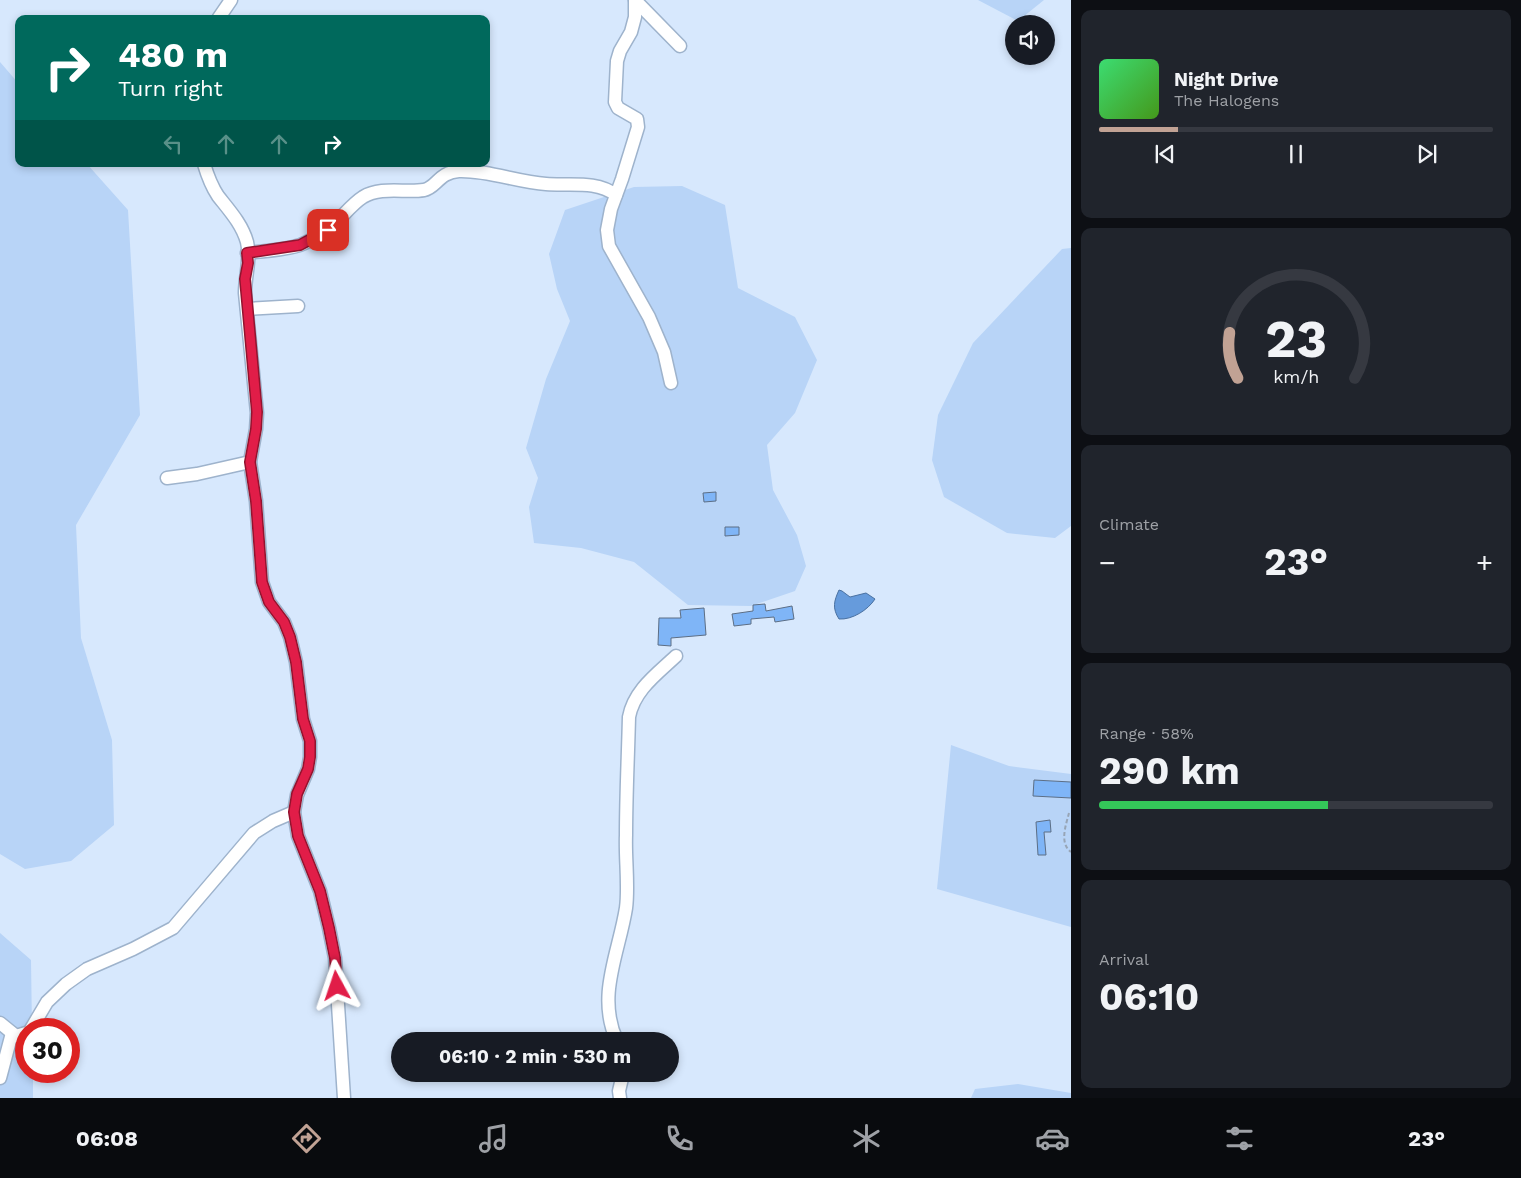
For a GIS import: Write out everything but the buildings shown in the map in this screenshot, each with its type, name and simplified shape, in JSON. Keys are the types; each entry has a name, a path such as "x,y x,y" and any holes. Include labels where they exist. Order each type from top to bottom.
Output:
{"street":[{"path":"221,15 231,0"},
{"path":"635,0 680,46"},
{"path":"635,0 635,17 631,32 620,51 617,61 614,102 618,108 637,119 638,127 611,209 607,230 609,246 648,317 664,352 671,383"},
{"path":"205,167 217,194 231,211 247,242 248,263 245,279 257,412 250,462 256,501 262,582 269,602 284,622 290,637 296,662 303,719 310,741 308,769 297,794 294,812 298,836 320,891 335,958 344,1098"},
{"path":"247,253 300,245 328,230 348,209 364,196 391,191 426,190 445,174 459,171 545,184 598,186 608,189 616,195"},
{"path":"247,309 298,306"},
{"path":"167,478 197,474 250,462"},
{"path":"613,1032 610,1024 608,1007 610,974 626,907 629,717 639,693 676,656"},
{"path":"38,1018 47,1002 66,984 87,969 134,949 173,928 254,833 273,821 294,812"},
{"path":"0,1023 15,1035"},
{"path":"0,1078 12,1033"},
{"path":"620,1098 621,1082"}],"path":[{"path":"1069,813 1064,834 1068,850 1071,852"}],"shaded area":[{"path":"978,0 1044,0 1025,15 1007,15"},
{"path":"0,62 15,79 15,167 90,167 128,210 140,415 76,525 81,638 112,740 114,825 71,861 25,869 0,854"},
{"path":"682,186 725,205 738,288 795,317 817,360 795,413 767,445 773,490 797,535 806,566 795,591 751,606 688,605 634,562 581,548 534,543 529,507 538,478 526,448 546,379 570,321 557,289 549,254 565,210 634,187"},
{"path":"1071,248 1071,526 1055,538 1007,533 944,497 932,460 938,415 973,343 1062,249"},
{"path":"951,745 1009,766 1071,774 1071,927 937,889"},
{"path":"0,933 31,960 32,1018 15,1018 15,1083 33,1083 33,1098 0,1098"},
{"path":"1018,1084 1071,1093 1071,1098 971,1098 975,1089"}],"water":[{"path":"839,590 850,597 866,593 875,599 859,614 839,619 834,604"}],"route":[{"path":"328,230 300,245 247,253 245,293 257,412 250,462 256,501 262,582 269,602 284,622 296,662 303,719 310,741 310,757 308,769 294,803 294,812 298,836 320,891 335,958 337,986"}]}
